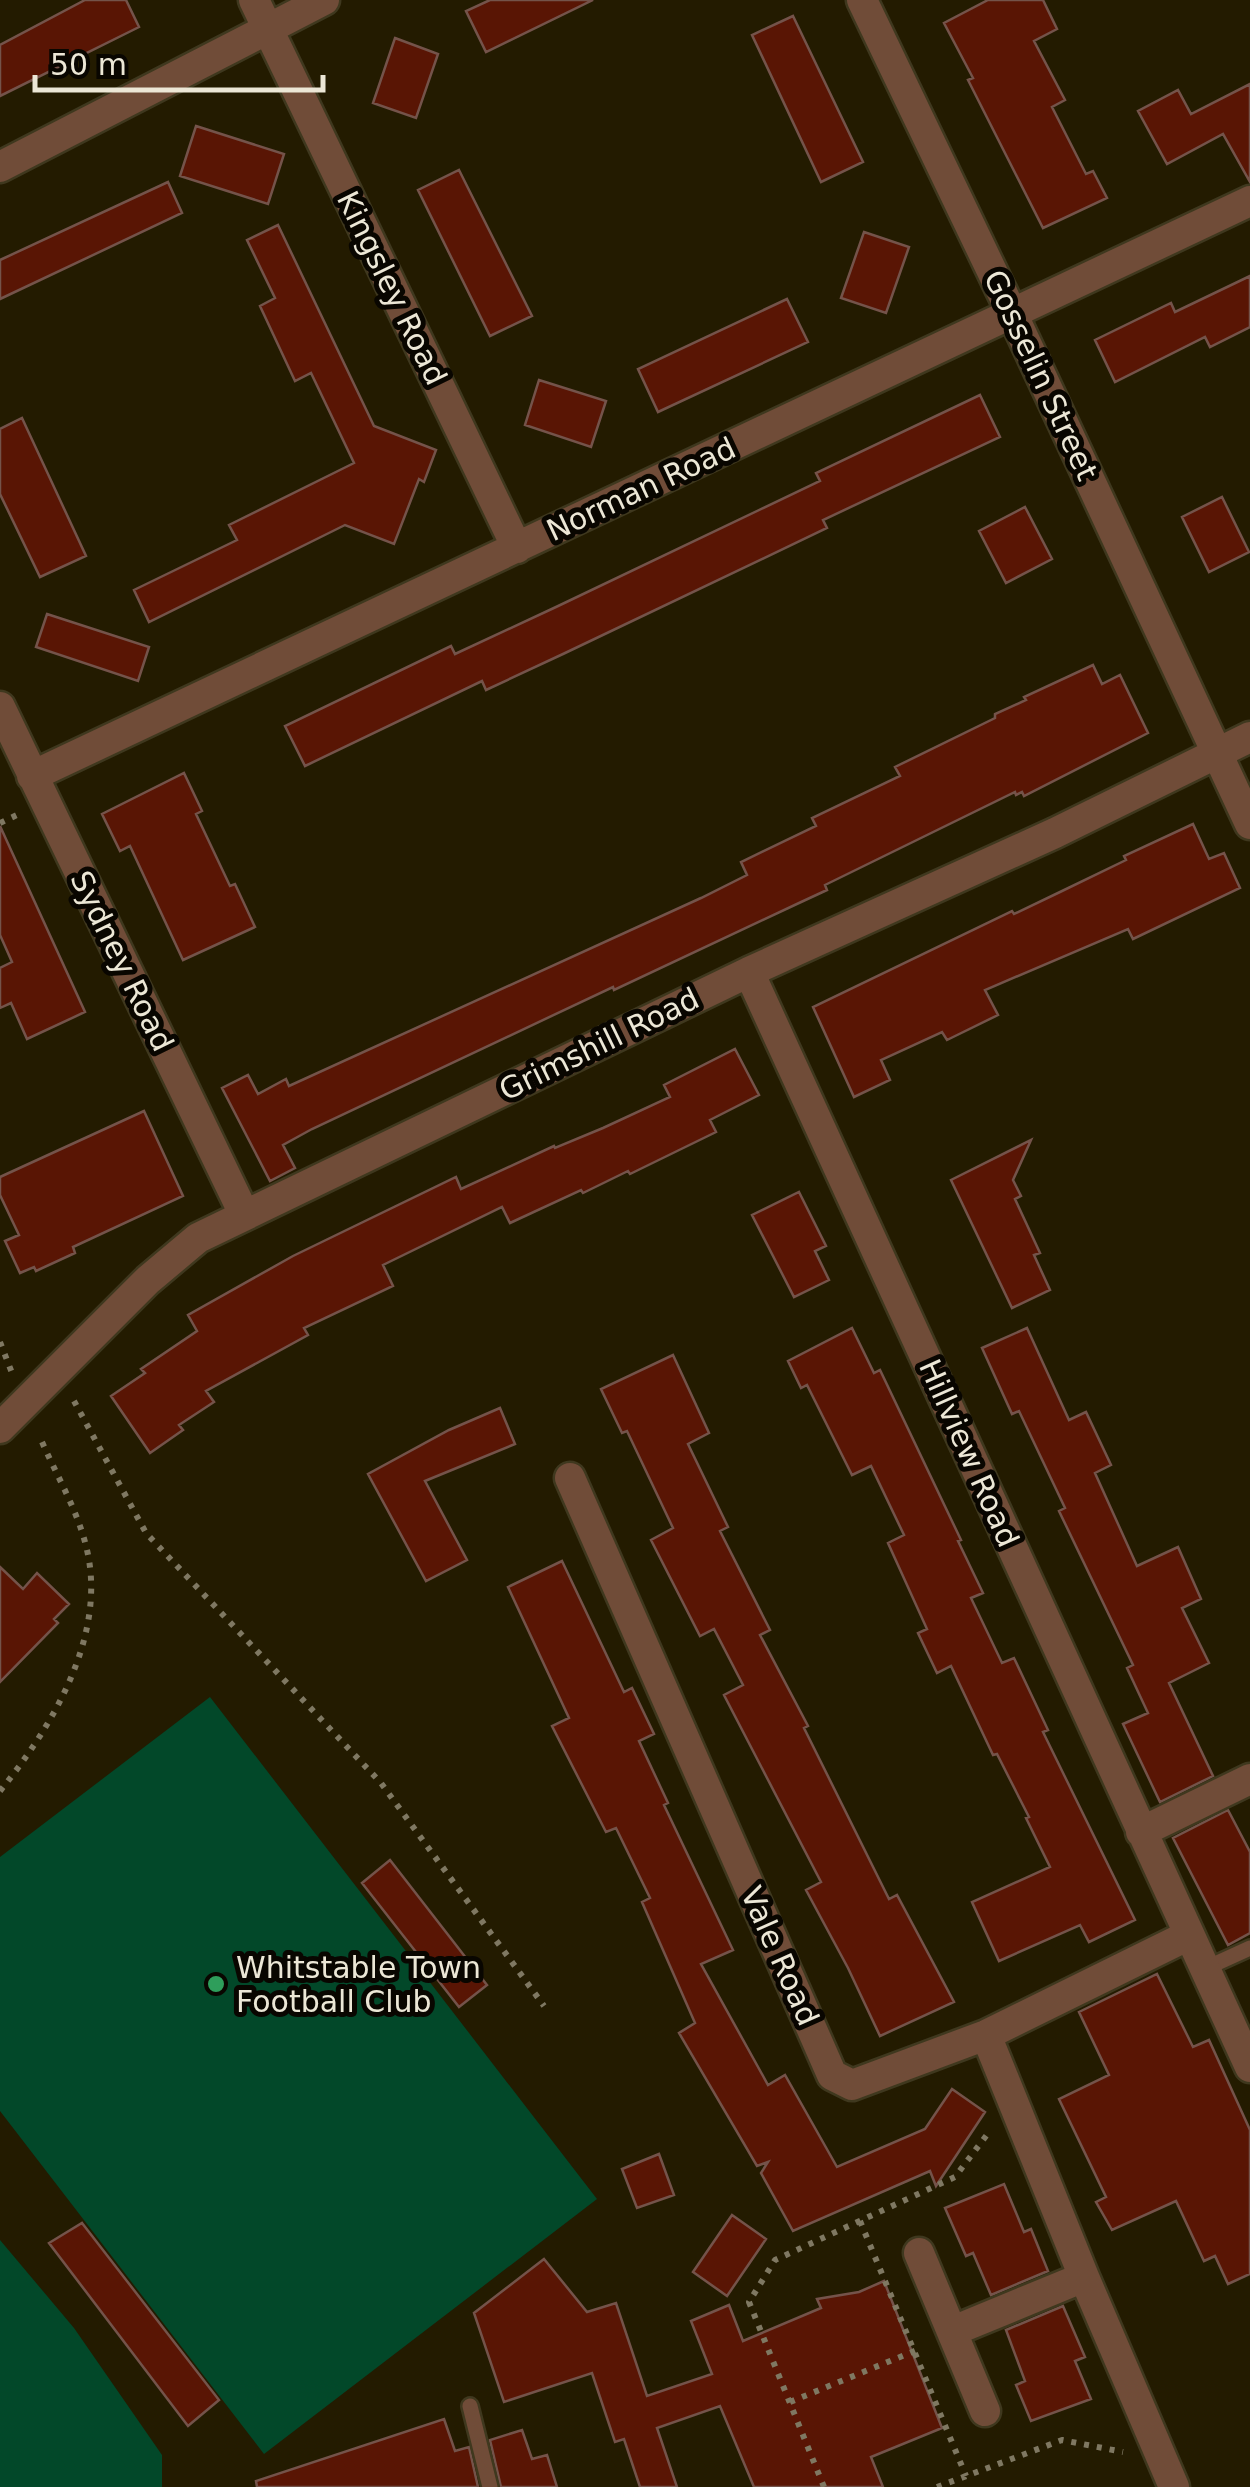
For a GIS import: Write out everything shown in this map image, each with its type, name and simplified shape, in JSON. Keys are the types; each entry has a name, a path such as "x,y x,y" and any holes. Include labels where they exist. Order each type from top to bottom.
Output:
{"street":[{"path":"0,167 260,14 324,0"},
{"name":"Gosselin Street","path":"862,0 1250,824"},
{"name":"Kingsley Road","path":"260,14 517,548"},
{"name":"Norman Road","path":"32,776 1250,201"},
{"name":"Sydney Road","path":"0,707 244,1214"},
{"name":"Grimshill Road","path":"0,1428 172,1258 198,1238 749,972 1055,833 1250,736"},
{"name":"Hillview Road","path":"749,972 1250,2067"},
{"name":"Vale Road","path":"570,1478 832,2075 852,2085 986,2035 1189,1935"},
{"path":"1141,1832 1250,1779"},
{"path":"986,2035 1169,2474"},
{"path":"919,2253 985,2411"},
{"path":"954,2331 1084,2277"}],"lane":[{"path":"1204,1969 1250,1948"},
{"path":"470,2406 490,2487"}],"path":[{"path":"57,1369 146,1533 380,1783 544,2006"},
{"path":"0,1791 32,1750 59,1702 83,1638 92,1590 80,1526 24,1404"},
{"path":"824,2487 749,2302 774,2260 955,2177 1011,2102"},
{"path":"860,2221 966,2476"},
{"path":"789,2402 914,2352 954,2331"},
{"path":"938,2487 1062,2440 1169,2474"}],"green space":[{"name":"Whitstable Town Football Club","path":"210,1697 597,2199 264,2454 0,2111 0,1857"},
{"path":"0,2240 74,2328 162,2455 162,2487 0,2487"}],"building":[{"path":"85,0 126,0 139,27 0,96 0,45"},
{"path":"490,0 593,0 486,52 466,11"},
{"path":"988,0 1043,0 1057,29 1034,41 1065,100 1052,107 1086,174 1093,171 1107,198 1043,228 968,80 973,78 944,23"},
{"path":"793,16 863,162 821,182 752,35"},
{"path":"395,38 438,54 416,118 373,103"},
{"path":"1250,84 1250,182 1223,134 1167,164 1138,111 1178,90 1191,114"},
{"path":"196,126 284,154 268,204 180,176"},
{"path":"459,170 532,316 490,336 418,190"},
{"path":"168,182 182,213 0,299 0,260"},
{"path":"278,225 374,426 436,450 424,482 419,479 394,544 345,525 149,622 134,590 237,540 229,525 354,463 311,373 295,381 260,306 275,298 247,240"},
{"path":"864,232 909,247 886,313 841,298"},
{"path":"1250,276 1250,327 1210,347 1205,337 1115,382 1095,340 1171,303 1175,312"},
{"path":"787,299 808,342 658,412 638,369"},
{"path":"539,380 606,401 591,447 525,425"},
{"path":"980,395 1000,437 823,520 827,528 563,654 486,690 482,681 305,766 285,726 451,646 455,654 556,607 820,481 816,473"},
{"path":"22,418 86,556 40,577 0,494 0,429"},
{"path":"1222,497 1249,552 1209,572 1182,517"},
{"path":"1025,507 1052,559 1006,583 979,531"},
{"path":"47,614 149,647 138,681 36,647"},
{"path":"1093,665 1102,684 1120,675 1148,733 1024,796 1015,792 825,885 827,890 312,1129 283,1145 295,1168 270,1181 222,1088 248,1075 258,1094 286,1079 289,1086 701,898 747,875 741,862 816,826 812,818 900,776 895,767 995,718 995,714 1026,700 1024,697"},
{"path":"184,773 202,811 196,814 230,886 235,884 255,927 183,960 130,846 120,851 102,814"},
{"path":"1193,824 1209,859 1224,853 1240,888 1133,939 1128,929 985,990 998,1015 947,1040 942,1032 881,1060 890,1080 854,1097 813,1007 1012,911 1014,914 1060,892"},
{"path":"0,826 85,1012 27,1039 11,1003 0,1008 0,968 12,962 0,935"},
{"path":"735,1049 759,1095 710,1120 716,1132 630,1174 628,1171 583,1193 581,1190 510,1223 502,1207 383,1265 393,1286 304,1328 308,1335 206,1391 214,1402 179,1425 183,1430 150,1453 111,1396 145,1373 141,1369 197,1331 188,1315 293,1256 456,1177 461,1189 670,1097 664,1085"},
{"path":"144,1111 183,1196 73,1247 75,1253 36,1271 34,1267 20,1273 5,1241 19,1235 0,1195 0,1177"},
{"path":"1031,1140 1013,1180 1021,1196 1015,1199 1040,1253 1034,1255 1050,1290 1012,1308 951,1180"},
{"path":"799,1192 826,1246 815,1251 829,1280 794,1297 752,1215"},
{"path":"852,1328 874,1373 880,1370 961,1540 958,1541 983,1593 971,1598 1002,1663 1014,1658 1048,1730 1043,1732 1135,1920 1089,1942 1080,1925 999,1961 972,1902 1050,1867 1026,1818 1029,1817 997,1754 993,1755 951,1666 937,1673 918,1633 927,1629 888,1543 904,1535 871,1466 852,1475 807,1385 801,1388 788,1361"},
{"path":"1027,1328 1069,1420 1086,1412 1111,1465 1095,1473 1137,1566 1178,1547 1201,1599 1182,1608 1209,1663 1169,1683 1213,1776 1160,1802 1123,1724 1148,1713 1127,1668 1133,1665 1059,1511 1065,1508 1019,1411 1012,1414 982,1348"},
{"path":"673,1355 709,1433 688,1444 728,1527 720,1531 770,1630 760,1635 808,1726 804,1728 889,1899 897,1895 954,2002 880,2036 806,1890 821,1882 724,1695 743,1685 714,1629 700,1636 651,1540 673,1528 627,1431 622,1433 601,1389"},
{"path":"500,1408 515,1444 425,1481 467,1560 426,1581 368,1474 449,1430"},
{"path":"562,1561 624,1692 632,1688 654,1734 639,1741 668,1803 664,1805 733,1950 701,1964 768,2085 785,2075 837,2167 925,2129 952,2089 985,2112 936,2186 930,2171 793,2231 761,2173 768,2162 757,2166 679,2033 695,2023 642,1902 650,1898 616,1828 606,1832 552,1726 569,1718 508,1587"},
{"path":"0,1567 23,1589 37,1573 69,1604 54,1619 58,1623 0,1682"},
{"path":"1228,1810 1250,1852 1250,1933 1228,1945 1173,1838"},
{"path":"390,1860 487,1985 459,2007 362,1883"},
{"path":"1157,1974 1193,2047 1209,2040 1250,2130 1250,2274 1228,2284 1215,2256 1204,2261 1176,2201 1112,2230 1096,2202 1106,2197 1059,2099 1109,2075 1079,2012"},
{"path":"659,2154 674,2195 637,2208 622,2169"},
{"path":"1004,2184 1024,2232 1031,2229 1048,2271 991,2295 973,2253 966,2256 945,2208"},
{"path":"732,2215 766,2239 727,2296 693,2272"},
{"path":"82,2223 219,2400 188,2426 49,2243"},
{"path":"544,2259 587,2312 616,2303 647,2396 712,2374 691,2321 729,2305 743,2341 821,2308 817,2299 859,2292 884,2281 942,2428 871,2457 883,2487 754,2487 720,2406 657,2428 677,2487 640,2487 624,2439 615,2442 592,2373 504,2402 474,2313"},
{"path":"1063,2306 1085,2357 1075,2361 1091,2399 1031,2421 1016,2385 1025,2381 1006,2330"},
{"path":"444,2419 455,2451 469,2447 478,2487 257,2487 256,2481"},
{"path":"522,2430 532,2459 547,2455 557,2487 501,2487 490,2440"}],"place":[{"name":"Whitstable Town Football Club","path":"216,1984"}]}
